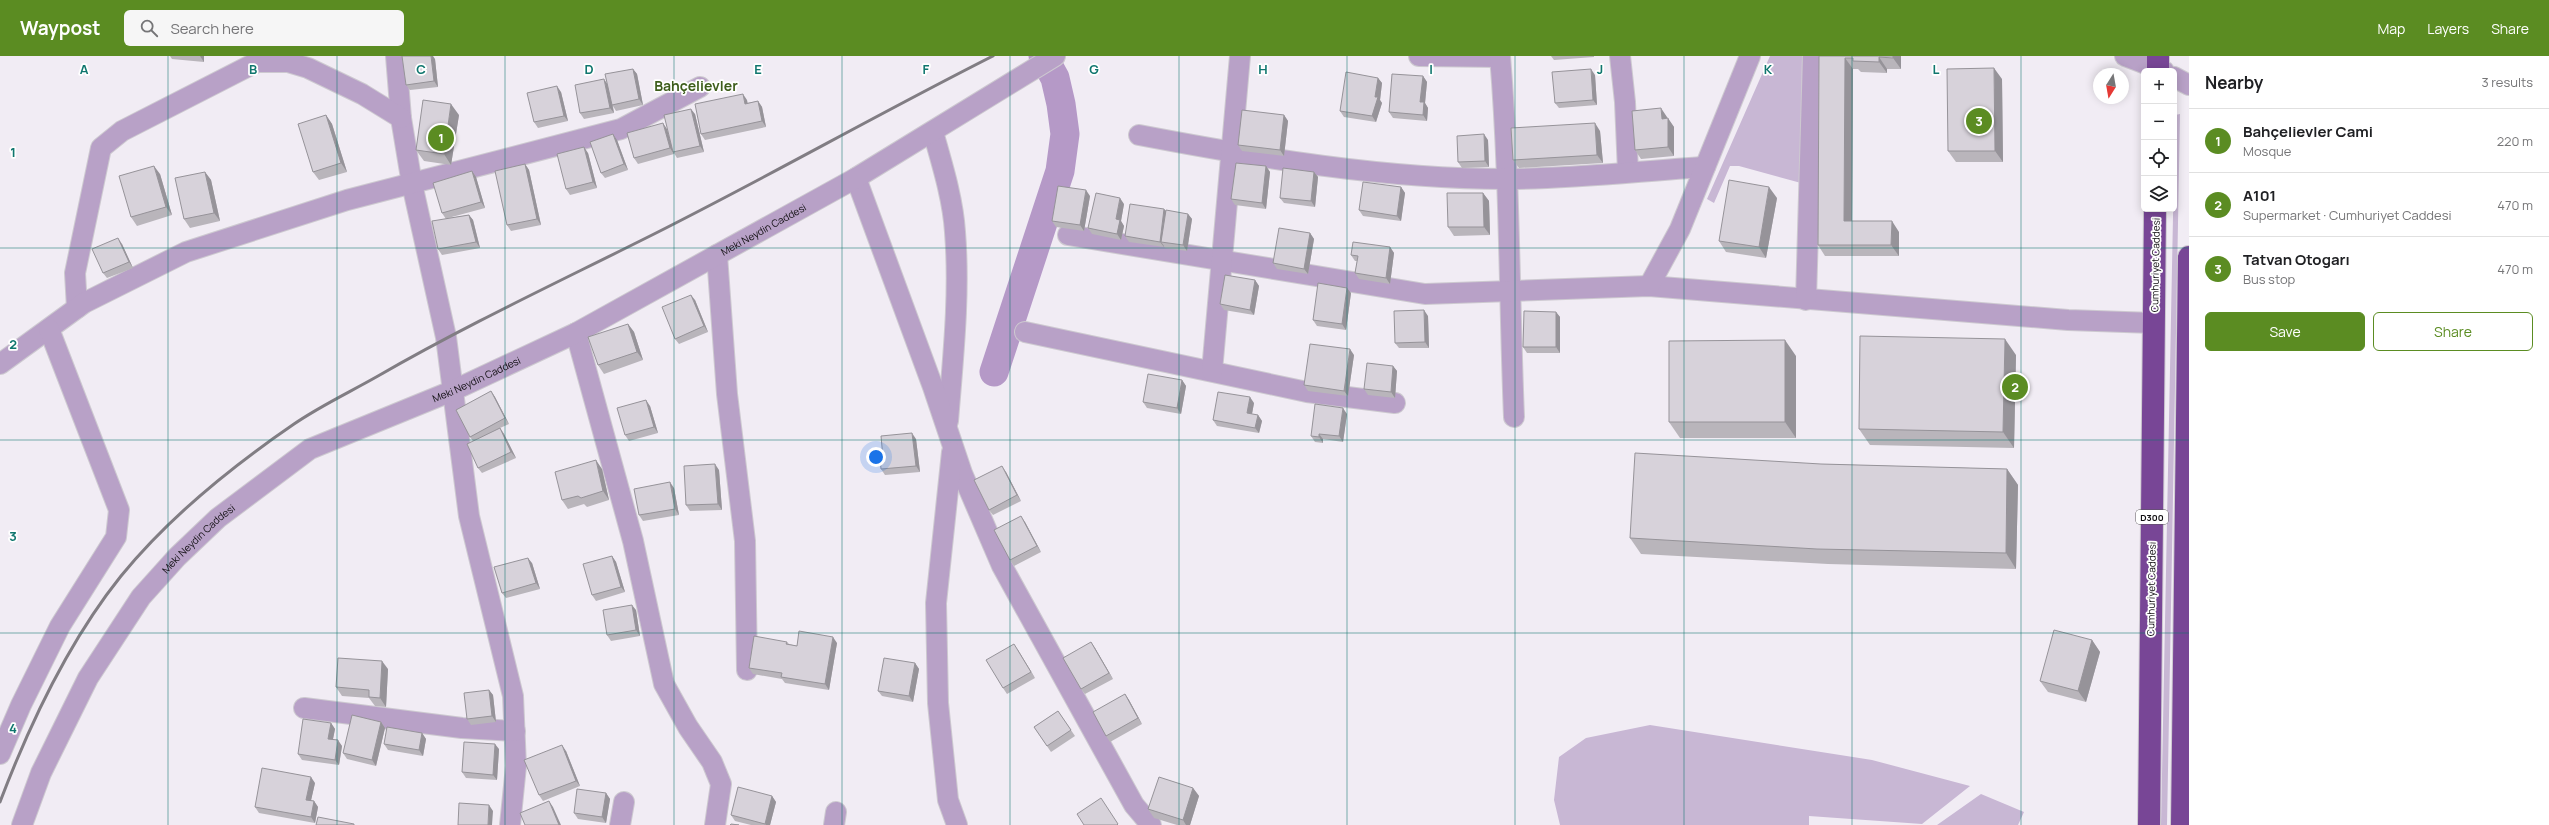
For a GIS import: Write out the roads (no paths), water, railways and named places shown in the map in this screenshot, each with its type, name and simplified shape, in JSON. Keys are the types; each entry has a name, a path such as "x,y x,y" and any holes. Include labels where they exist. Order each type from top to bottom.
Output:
{"highway":[{"name":"Cumhuriyet Caddesi","path":"2149,825 2156,212"},
{"path":"2182,825 2189,257"}],"street":[{"path":"396,56 401,118 412,184 446,338 469,516 513,696 516,766 510,825"},
{"name":"Meki Neydin Caddesi","path":"22,825 41,773 88,678 141,597 177,557 218,518 310,449 452,391 576,333 856,178 1055,56"},
{"path":"1212,371 1240,56"},
{"path":"1419,56 1500,56 1508,179 1509,291 1514,418"},
{"path":"1620,56 1625,102 1628,172"},
{"path":"1649,286 1655,271 1680,229 1750,56"},
{"path":"1806,300 1813,56"},
{"path":"2125,56 2162,68"},
{"path":"77,308 75,273 101,148 122,131 257,62 288,62 308,68 362,94 401,118"},
{"path":"2177,77 2189,85"},
{"path":"0,364 77,308 186,252 348,200 621,129 700,87"},
{"path":"933,132 944,168 955,231 956,324 950,438 936,603 938,703 948,800 957,825"},
{"path":"1139,135 1231,152 1369,171 1436,177 1508,179 1705,167"},
{"path":"856,178 950,438 1002,566 1134,805 1151,825"},
{"path":"1068,235 1425,294 1649,286 1806,300 2068,320 2154,324"},
{"path":"717,255 727,394 745,541 747,670"},
{"path":"0,754 21,705 60,626 116,537 119,510 49,329"},
{"path":"1025,332 1307,392 1394,404"},
{"path":"576,333 633,541 664,684 688,727 712,762 721,784 714,825"},
{"path":"304,708 462,728 515,731"},
{"path":"942,825 948,800"},
{"path":"620,825 624,802"}],"waterway":[{"path":"994,372 1060,171 1065,134 1061,104 1055,78 1043,56"}],"railway":[{"path":"0,802 37,713 67,656 102,601 121,576 160,533 202,494 247,457 314,411 442,340 684,219 993,56"}],"place":[{"name":"Tatvan Otogarı","path":"1979,121"},
{"name":"Bahçelievler Cami","path":"441,138"},
{"name":"A101","path":"2015,387"}],"district":[{"name":"Bahçelievler","path":"696,85"}]}
